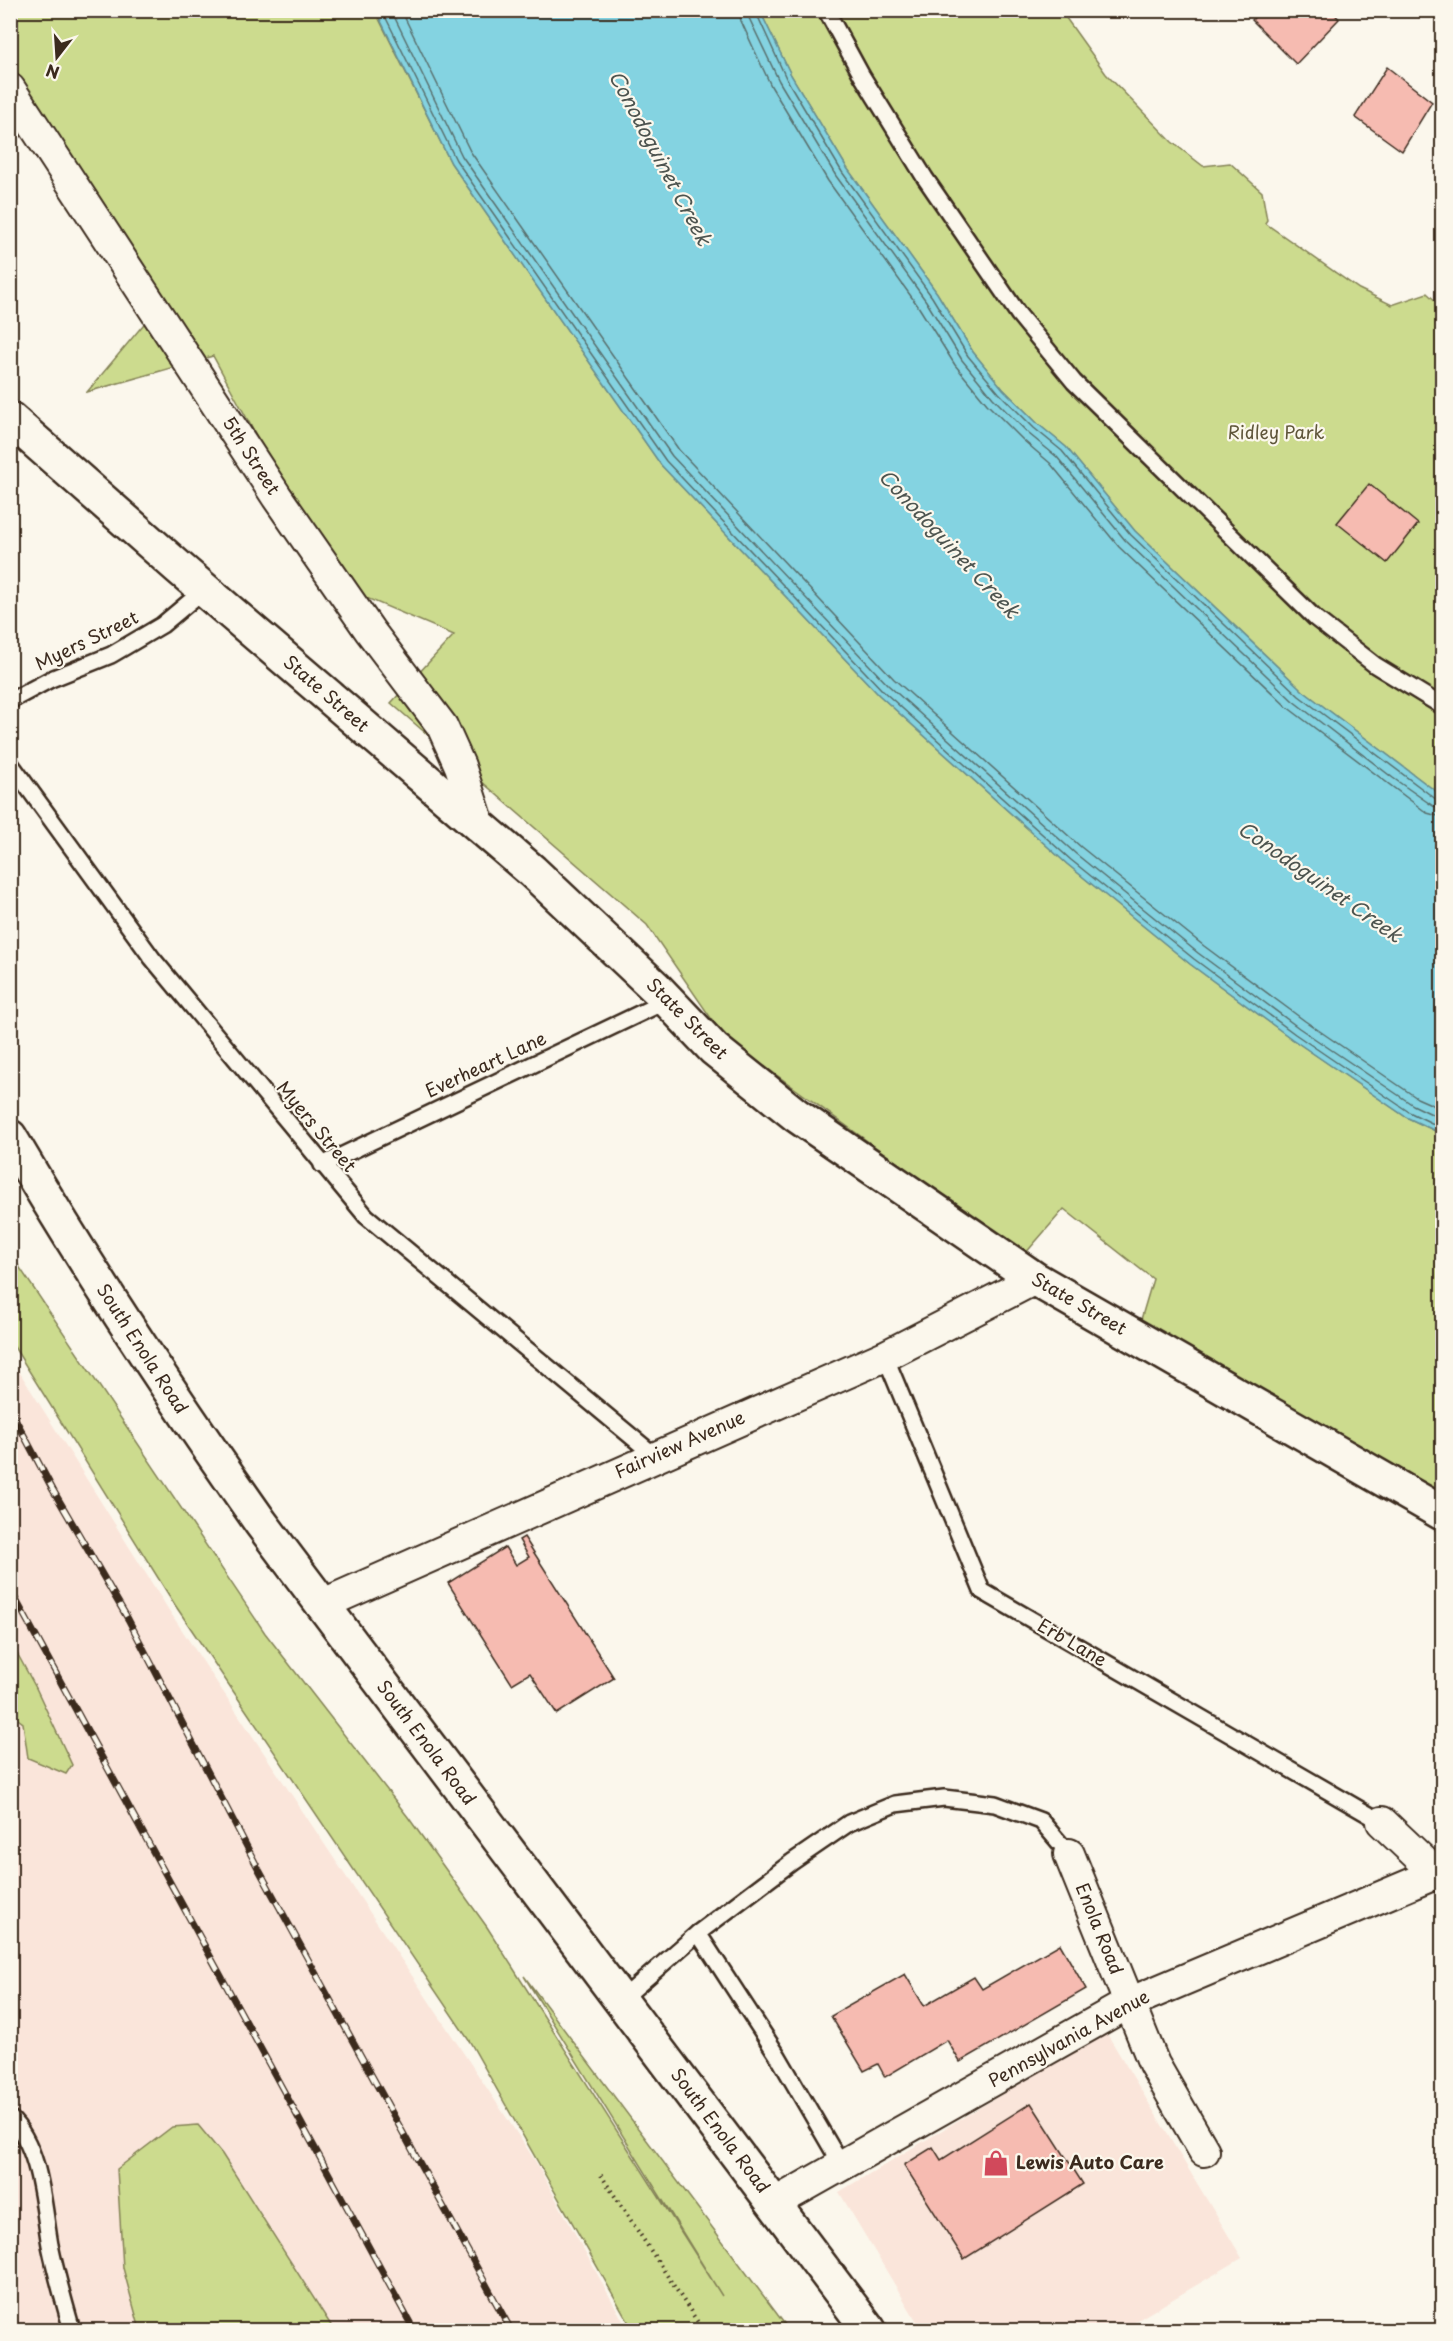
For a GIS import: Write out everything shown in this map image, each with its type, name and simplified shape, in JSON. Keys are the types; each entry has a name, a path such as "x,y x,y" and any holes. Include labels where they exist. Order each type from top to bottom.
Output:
{"main road":[{"name":"State Street","path":"10,419 532,871 668,1000 714,1049 796,1114 1035,1279 1443,1514"},
{"name":"South Enola Road","path":"10,1137 59,1221 202,1440 321,1605 869,2331"}],"street":[{"name":"5th Street","path":"12,95 277,497 370,631 442,726 460,766 480,827"},
{"name":"Fairview Avenue","path":"321,1605 885,1356 1035,1279"},
{"name":"Erb Lane","path":"1382,1822 1440,1867"},
{"name":"Enola Road","path":"1069,1854 1154,2064 1204,2151"},
{"name":"Pennsylvania Avenue","path":"775,2204 1129,2003 1440,1867"}],"lane":[{"path":"826,10 862,76 926,178 1019,315 1074,382 1315,618 1375,665 1443,706"},
{"name":"Myers Street","path":"10,701 51,679 119,650 162,625 205,589"},
{"name":"Myers Street","path":"10,764 152,958 366,1216 655,1456"},
{"name":"Everheart Lane","path":"322,1165 668,1000"},
{"name":"Erb Lane","path":"885,1356 982,1591 1382,1822"},
{"path":"621,2000 698,1933 792,1862 849,1823 895,1804 944,1798 995,1804 1041,1821 1069,1854"},
{"path":"698,1933 778,2056 842,2166"},
{"path":"10,2118 27,2139 41,2184 51,2246 72,2331"}],"path":[{"path":"601,2175 704,2331"}],"shaded area":[{"path":"10,1357 170,1612 534,2159 628,2330 11,2330"},
{"path":"1106,2032 1242,2258 1121,2330 922,2330 839,2192"}],"green space":[{"path":"11,11 375,11 451,163 661,465 879,695 1067,864 1190,964 1292,1039 1406,1117 1442,1134 1442,1499 1140,1323 1153,1279 1064,1209 1024,1255 724,1037 647,925 391,703 454,635 338,586 213,356 87,392 159,306 11,63"},
{"name":"Ridley Park","path":"760,11 1061,11 1106,74 1172,142 1203,166 1230,163 1262,192 1267,220 1265,223 1359,289 1392,305 1427,293 1442,307 1442,796 1303,691 1135,531 1066,447 1038,424 1003,389 973,352 937,293 847,168 791,75"},
{"path":"10,1253 265,1633 408,1817 487,1927 722,2296 524,1976 789,2330 633,2330 470,2042 175,1605 11,1342"},
{"path":"11,1642 36,1688 72,1765 66,1774 28,1758 23,1723 11,1714"},
{"path":"198,2125 222,2154 334,2330 140,2330 123,2268 117,2169 172,2127"}],"water":[{"name":"Conodoguinet Creek","path":"376,11 760,11 791,75 847,168 937,293 973,352 1003,389 1038,424 1066,447 1135,531 1303,691 1442,796 1442,1134 1406,1117 1292,1039 1190,964 1067,864 879,695 661,465 451,163"}],"building":[{"path":"1261,10 1331,10 1339,19 1296,64 1252,20"},
{"path":"1387,67 1432,102 1402,151 1355,117"},
{"path":"1369,484 1418,524 1387,563 1337,523"},
{"path":"524,1537 614,1678 557,1714 530,1673 512,1684 448,1583 505,1547 516,1565 529,1557 519,1540"},
{"path":"1060,1944 1086,1989 960,2062 947,2040 885,2077 878,2064 864,2071 831,2016 905,1974 924,2006 974,1977 982,1989"},
{"path":"1031,2103 1083,2184 964,2259 904,2165 933,2147 941,2160"}],"railway":[{"path":"10,1409 53,1490 128,1619 258,1868 511,2330"},
{"path":"10,1589 414,2330"}],"place":[{"name":"Lewis Auto Care","path":"996,2163"}]}
